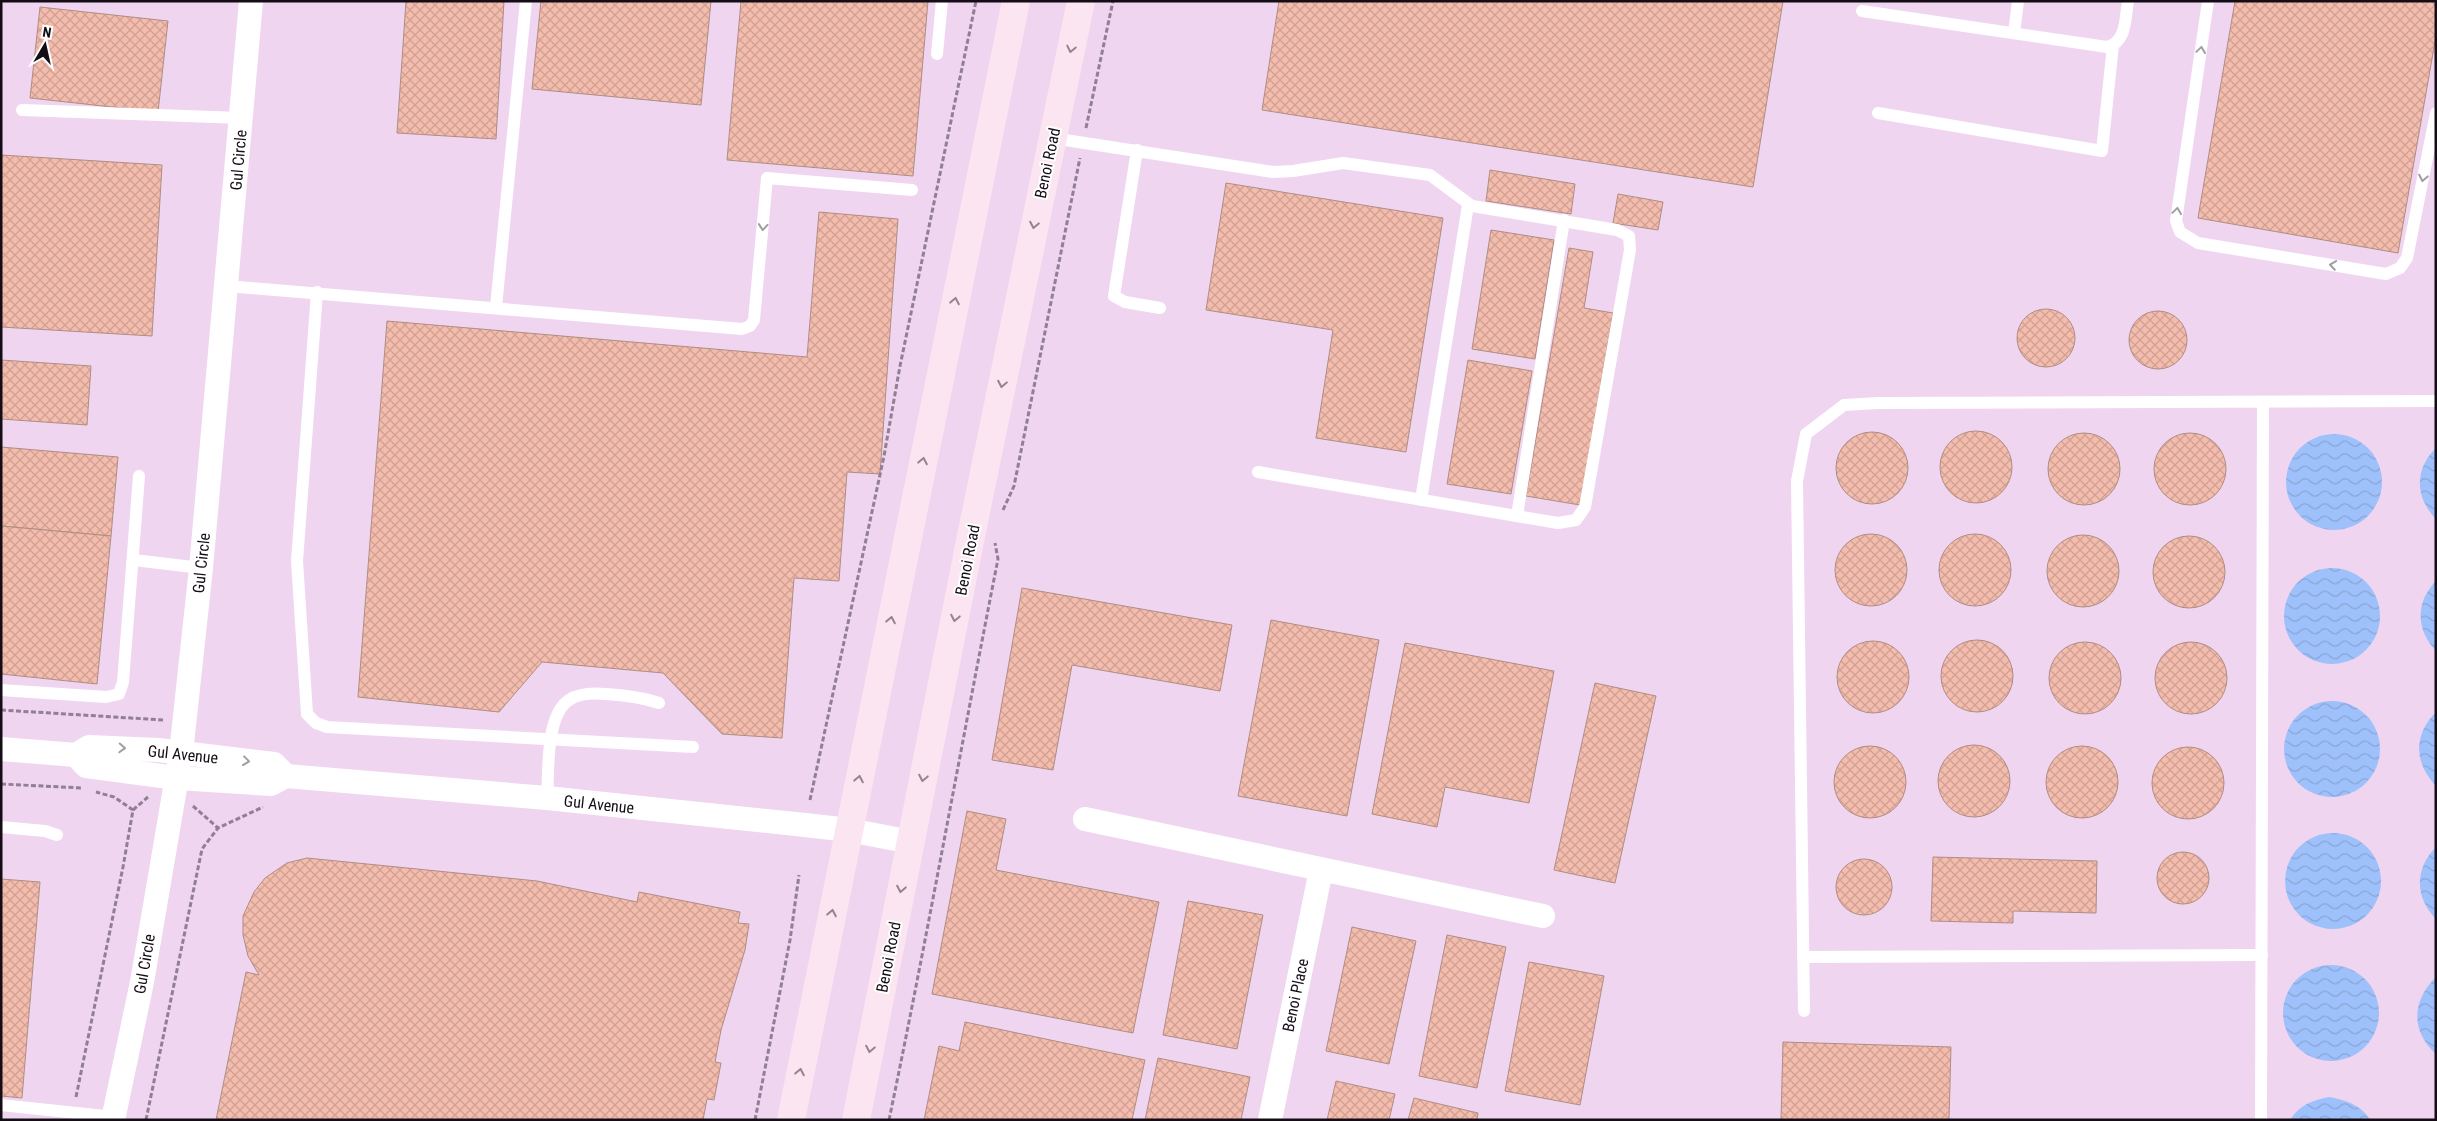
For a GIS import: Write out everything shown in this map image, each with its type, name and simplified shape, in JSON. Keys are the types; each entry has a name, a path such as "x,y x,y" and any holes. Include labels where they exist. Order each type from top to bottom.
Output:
{"main road":[{"path":"791,1120 1016,1"},
{"name":"Benoi Road","path":"856,1120 1052,138 1082,1"}],"street":[{"name":"Gul Circle","path":"113,1118 142,982 181,752 201,568 251,1"},
{"name":"Gul Avenue","path":"1,749 76,755 89,747 181,752 274,764 286,776"},
{"name":"Gul Avenue","path":"76,755 86,766 177,778 271,784 286,776 547,798 849,830 911,842"},
{"path":"1085,820 1543,916"},
{"name":"Benoi Place","path":"1270,1120 1321,870"}],"lane":[{"path":"496,308 526,1"},
{"path":"937,54 942,1"},
{"path":"2014,33 2018,1"},
{"path":"1862,11 2107,47 2113,45 2123,34 2128,1"},
{"path":"2208,1 2176,221 2180,232 2198,243 2386,274 2400,268 2407,258 2436,113"},
{"path":"1878,113 2102,151 2113,45"},
{"path":"22,110 241,118"},
{"path":"1052,138 1273,172 1293,171 1343,163 1430,175 1440,180 1468,205 1622,231 1629,236 1630,250 1585,507 1576,520 1568,523 1517,516 1258,472"},
{"path":"1137,150 1114,296 1124,302 1160,308"},
{"path":"227,286 318,292 742,329 750,326 755,312 767,178 912,190"},
{"path":"1421,500 1468,205"},
{"path":"1517,516 1564,220"},
{"path":"318,292 297,561 308,714 316,723 326,727 693,747"},
{"path":"1804,1011 1797,482 1806,434 1844,405 1852,404 2436,401"},
{"path":"2261,1120 2263,402"},
{"path":"1,690 106,697 119,694 123,682 134,560 139,476"},
{"path":"134,560 201,568"},
{"path":"547,798 551,740 555,720 565,703 571,698 592,693 640,696 659,703"},
{"path":"1,827 45,831 57,835"},
{"path":"1803,957 2262,955"},
{"path":"1,1104 113,1118"}],"path":[{"path":"810,800 884,456 900,366 976,1"},
{"path":"1001,513 1014,486 1113,1"},
{"path":"889,1120 935,898 951,798 998,558 994,540"},
{"path":"1,710 184,722"},
{"path":"1,784 85,788"},
{"path":"73,1113 124,868 133,810 114,797 94,791"},
{"path":"146,1120 202,848 218,828 268,804"},
{"path":"755,1120 790,940 799,875"}],"water":[{"path":"2334,434 2352,438 2368,448 2378,464 2382,482 2378,500 2368,516 2352,526 2334,530 2316,526 2300,516 2290,500 2286,482 2290,464 2300,448 2316,438"},
{"path":"2436,448 2436,519 2424,502 2420,484 2424,465"},
{"path":"2332,568 2350,572 2366,582 2376,598 2380,616 2376,634 2366,650 2350,660 2332,664 2314,660 2298,650 2288,634 2284,616 2288,598 2298,582 2314,572"},
{"path":"2436,581 2436,651 2429,643 2425,634 2422,625 2421,607 2429,589"},
{"path":"2332,701 2350,705 2366,715 2376,731 2380,749 2376,767 2366,783 2350,793 2332,797 2314,793 2298,783 2288,767 2284,749 2288,731 2298,715 2314,705"},
{"path":"2436,712 2436,786 2423,768 2419,749 2423,730"},
{"path":"2333,833 2351,837 2367,847 2377,863 2381,881 2377,899 2367,915 2351,925 2333,929 2315,925 2299,915 2289,899 2285,881 2289,863 2299,847 2315,837"},
{"path":"2436,847 2436,919 2424,902 2420,883 2424,865"},
{"path":"2331,965 2349,969 2365,979 2375,995 2379,1013 2375,1031 2365,1047 2349,1057 2331,1061 2313,1057 2297,1047 2287,1031 2283,1013 2287,995 2297,979 2313,969"},
{"path":"2436,977 2436,1054 2422,1036 2417,1016 2422,996"},
{"path":"2329,1097 2358,1107 2370,1120 2290,1120 2298,1110 2307,1104"}],"building":[{"path":"406,1 504,1 496,139 397,133"},
{"path":"541,1 711,1 701,105 532,89"},
{"path":"741,1 928,1 913,176 727,160"},
{"path":"1279,1 1783,1 1753,187 1262,110"},
{"path":"2235,1 2436,1 2436,36 2398,253 2198,218"},
{"path":"40,7 168,21 158,112 30,98"},
{"path":"1,155 162,165 152,336 1,327"},
{"path":"1490,170 1575,184 1571,214 1486,201"},
{"path":"1226,183 1443,218 1406,452 1316,438 1333,330 1206,310"},
{"path":"1618,194 1663,202 1658,230 1613,223"},
{"path":"819,212 898,219 880,474 847,472 839,581 794,578 782,738 722,734 663,673 542,662 499,712 358,697 387,321 807,357"},
{"path":"1491,230 1554,240 1535,359 1472,349"},
{"path":"1569,248 1593,252 1584,308 1613,313 1580,505 1526,496"},
{"path":"2046,309 2057,311 2070,322 2075,338 2073,349 2062,362 2046,367 2035,365 2022,354 2017,338 2019,327 2030,314"},
{"path":"2158,311 2169,313 2182,324 2187,340 2185,351 2174,364 2158,369 2147,367 2134,356 2129,340 2131,329 2142,316"},
{"path":"1,360 91,366 87,425 1,419"},
{"path":"1468,360 1532,371 1511,494 1447,484"},
{"path":"1976,431 1990,434 2002,441 2009,453 2012,467 2009,481 2002,493 1990,500 1976,503 1962,500 1950,493 1943,481 1940,467 1943,453 1950,441 1962,434"},
{"path":"1872,432 1886,435 1898,442 1905,454 1908,468 1905,482 1898,494 1886,501 1872,504 1858,501 1846,494 1839,482 1836,468 1839,454 1846,442 1858,435"},
{"path":"2084,433 2098,436 2110,443 2117,455 2120,469 2117,483 2110,495 2098,502 2084,505 2070,502 2058,495 2051,483 2048,469 2051,455 2058,443 2070,436"},
{"path":"2190,433 2204,436 2216,443 2223,455 2226,469 2223,483 2216,495 2204,502 2190,505 2176,502 2164,495 2157,483 2154,469 2157,455 2164,443 2176,436"},
{"path":"1,447 118,457 111,536 1,526"},
{"path":"1,526 111,536 97,684 1,674"},
{"path":"1871,534 1885,537 1897,544 1904,556 1907,570 1904,584 1897,596 1885,603 1871,606 1857,603 1845,596 1838,584 1835,570 1838,556 1845,544 1857,537"},
{"path":"1975,534 1989,537 2001,544 2008,556 2011,570 2008,584 2001,596 1989,603 1975,606 1961,603 1949,596 1942,584 1939,570 1942,556 1949,544 1961,537"},
{"path":"2083,535 2097,538 2109,545 2116,557 2119,571 2116,585 2109,597 2097,604 2083,607 2069,604 2057,597 2050,585 2047,571 2050,557 2057,545 2069,538"},
{"path":"2189,536 2203,539 2215,546 2222,558 2225,572 2222,586 2215,598 2203,605 2189,608 2175,605 2163,598 2156,586 2153,572 2156,558 2163,546 2175,539"},
{"path":"1022,588 1232,625 1220,691 1072,665 1053,770 992,760"},
{"path":"1271,620 1379,640 1347,816 1238,796"},
{"path":"1977,640 1991,643 2003,650 2010,662 2013,676 2010,690 2003,702 1991,709 1977,712 1963,709 1951,702 1944,690 1941,676 1944,662 1951,650 1963,643"},
{"path":"1873,641 1887,644 1899,651 1906,663 1909,677 1906,691 1899,703 1887,710 1873,713 1859,710 1847,703 1840,691 1837,677 1840,663 1847,651 1859,644"},
{"path":"2085,642 2099,645 2111,652 2118,664 2121,678 2118,692 2111,704 2099,711 2085,714 2071,711 2059,704 2052,692 2049,678 2052,664 2059,652 2071,645"},
{"path":"2191,642 2205,645 2217,652 2224,664 2227,678 2224,692 2217,704 2205,711 2191,714 2177,711 2165,704 2158,692 2155,678 2158,664 2165,652 2177,645"},
{"path":"1405,643 1554,671 1529,803 1445,787 1437,827 1372,814"},
{"path":"1595,683 1656,696 1615,883 1554,870"},
{"path":"1974,745 1988,748 2000,755 2007,767 2010,781 2007,795 2000,807 1988,814 1974,817 1960,814 1948,807 1941,795 1938,781 1941,767 1948,755 1960,748"},
{"path":"1870,746 1884,749 1896,756 1903,768 1906,782 1903,796 1896,808 1884,815 1870,818 1856,815 1844,808 1837,796 1834,782 1837,768 1844,756 1856,749"},
{"path":"2082,746 2096,749 2108,756 2115,768 2118,782 2115,796 2108,808 2096,815 2082,818 2068,815 2056,808 2049,796 2046,782 2049,768 2056,756 2068,749"},
{"path":"2188,747 2202,750 2214,757 2221,769 2224,783 2221,797 2214,809 2202,816 2188,819 2174,816 2162,809 2155,797 2152,783 2155,769 2162,757 2174,750"},
{"path":"967,811 1006,819 996,870 1159,902 1133,1033 932,994"},
{"path":"2178,852 2188,852 2202,859 2209,873 2209,883 2202,897 2188,904 2178,904 2168,900 2161,893 2157,883 2157,873 2161,863 2168,856"},
{"path":"1933,857 2097,861 2096,913 2013,911 2013,923 1931,921"},
{"path":"307,858 537,881 637,902 639,892 740,912 738,923 749,924 745,950 721,1030 715,1062 721,1063 714,1100 707,1099 703,1120 216,1120 246,972 259,975 248,956 243,935 243,916 254,892 265,878 287,863"},
{"path":"1864,859 1875,861 1884,867 1890,876 1892,887 1890,898 1884,907 1875,913 1864,915 1853,913 1844,907 1838,898 1836,887 1838,876 1844,867 1853,861"},
{"path":"1,879 40,882 22,1098 1,1096"},
{"path":"1188,901 1263,915 1237,1049 1163,1035"},
{"path":"1352,927 1416,941 1389,1064 1326,1051"},
{"path":"1447,935 1506,947 1477,1088 1419,1076"},
{"path":"1529,962 1604,976 1580,1105 1505,1091"},
{"path":"965,1022 1145,1060 1132,1120 924,1120 939,1046 959,1051"},
{"path":"1783,1042 1951,1047 1949,1120 1781,1120"},
{"path":"1158,1058 1250,1077 1241,1120 1145,1120"},
{"path":"1336,1081 1395,1094 1389,1120 1327,1120"},
{"path":"1414,1098 1478,1113 1477,1120 1408,1120"}]}
